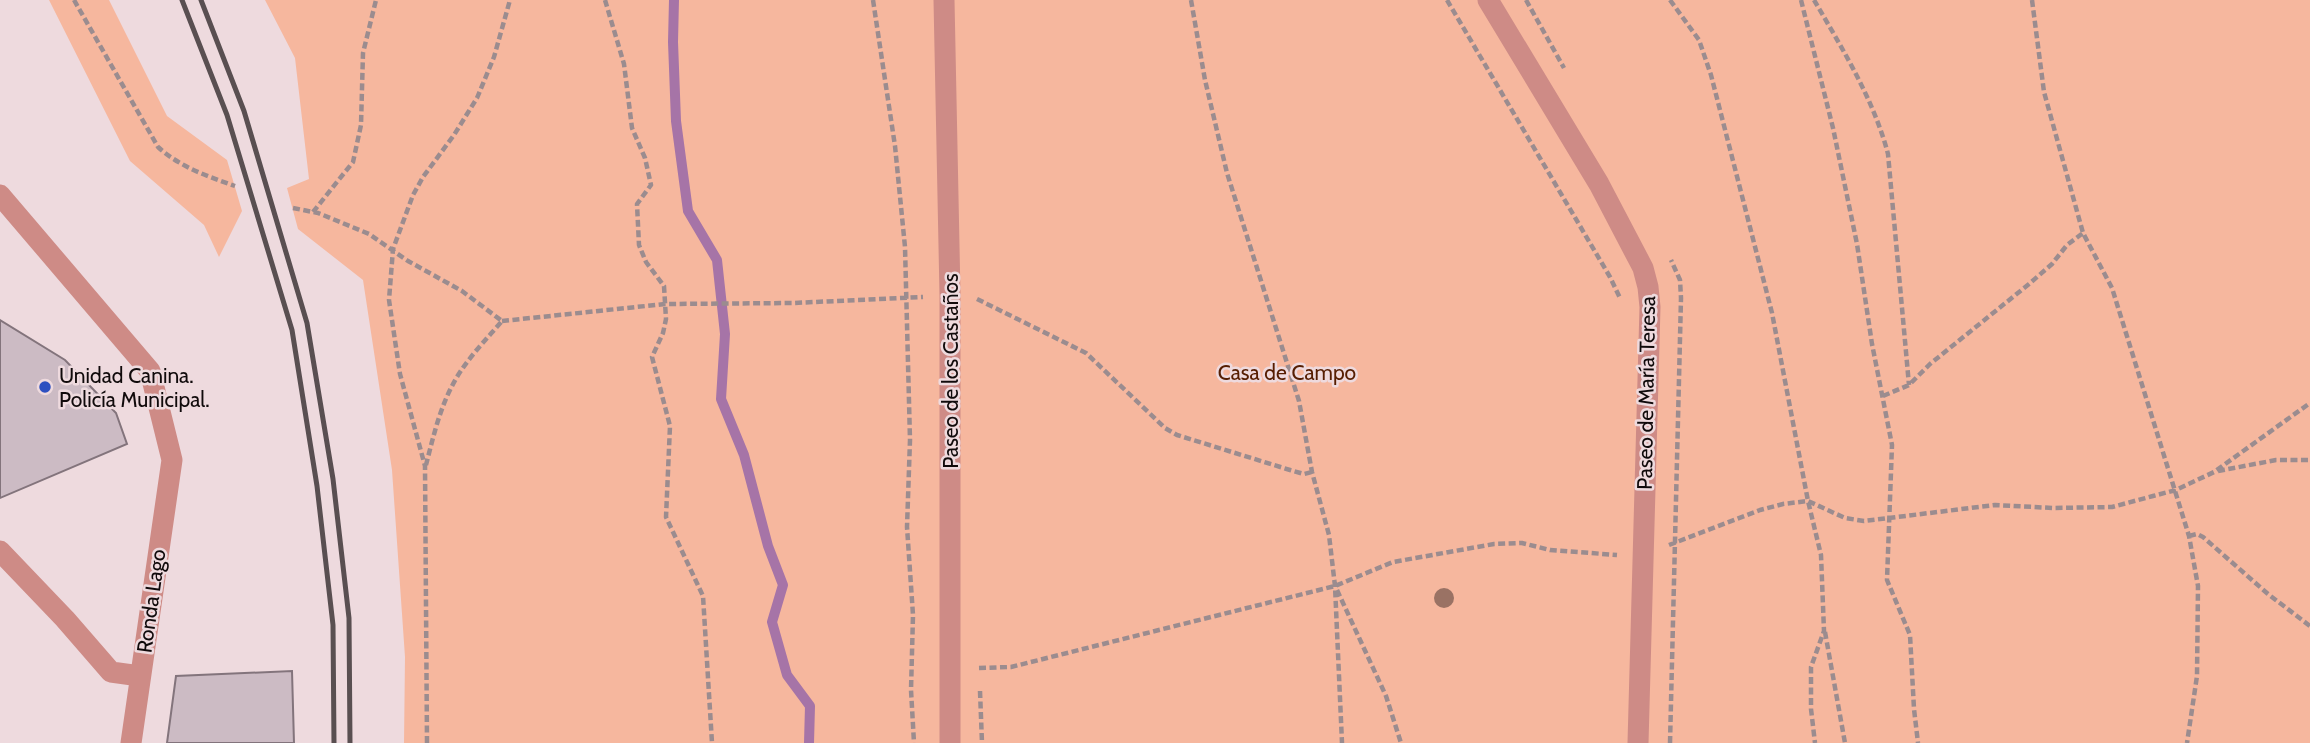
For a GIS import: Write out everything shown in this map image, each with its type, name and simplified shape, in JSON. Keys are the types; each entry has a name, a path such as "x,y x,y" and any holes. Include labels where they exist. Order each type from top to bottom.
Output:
{"street":[{"name":"Paseo de los Castaños","path":"944,0 950,295 950,743"},
{"name":"Paseo de María Teresa","path":"1488,0 1599,184 1643,268 1648,287 1650,307 1638,743"},
{"name":"Ronda Lago","path":"0,195 150,371 172,460 131,743"},
{"path":"0,551 111,672 140,676"}],"path":[{"path":"74,0 158,147 168,156 197,172 235,186"},
{"path":"313,212 353,162 361,125 363,53 376,0"},
{"path":"427,743 425,466 400,374 389,300 393,249 413,195 423,177 477,98 494,57 510,0"},
{"path":"605,0 624,64 632,128 645,158 651,185 637,204 639,245 646,261 664,286 664,326 652,357 670,426 666,517 703,596 712,743"},
{"path":"873,0 895,146 905,247 910,440 907,527 913,615 911,690 914,743"},
{"path":"1191,0 1205,80 1227,173 1299,401 1312,472 1329,535 1335,586 1342,743"},
{"path":"1447,0 1610,277 1621,308"},
{"path":"1670,0 1699,40 1711,75 1772,313 1821,555 1824,631 1845,743"},
{"path":"1801,0 1857,244 1892,445 1887,580 1910,635 1914,709 1919,743"},
{"path":"1814,0 1853,70 1883,136 1888,154 1909,386"},
{"path":"2032,0 2044,92 2083,233 2112,288 2189,536 2198,586 2197,676 2187,743"},
{"path":"293,208 313,212 369,234 408,261 462,291 502,321 665,304 793,303 971,296 1086,354 1165,428 1177,435 1304,474 1312,472"},
{"path":"1882,396 1909,386 1930,364 2041,274 2067,245 2083,233"},
{"path":"425,466 436,425 452,386 502,321"},
{"path":"979,668 1011,667 1335,586 1392,562 1494,544 1522,543 1550,550 1623,555 1644,548 1675,544 1760,510 1808,501 1845,518 1864,521 1994,505 2112,507 2176,490 2214,472 2310,403"},
{"path":"2214,472 2276,460 2310,460"},
{"path":"2189,536 2197,534 2203,537 2268,594 2310,626"},
{"path":"1335,586 1386,696 1401,743"},
{"path":"1815,743 1811,709 1811,667 1824,631"}],"green space":[{"path":"49,0 109,0 167,116 227,160 242,211 219,257 204,225 130,161"},
{"name":"Casa de Campo","path":"265,0 2310,0 2310,743 404,743 405,657 392,470 363,280 298,229 287,188 309,179 295,58"}],"building":[{"name":"Unidad Canina. Policía Municipal.","path":"0,320 65,360 116,413 127,444 0,498"},
{"path":"292,671 294,743 167,743 176,676"}],"waterway":[{"path":"674,0 676,121 688,211 717,260 725,334 721,399 744,455 768,546 783,585 772,622 787,675 810,706 809,743"}],"railway":[{"path":"182,0 227,115 292,330 317,486 333,625 334,743"},
{"path":"201,0 244,111 307,323 333,479 349,618 350,743"}],"place":[{"name":"Unidad Canina. Policía Municipal.","path":"45,387"}]}
